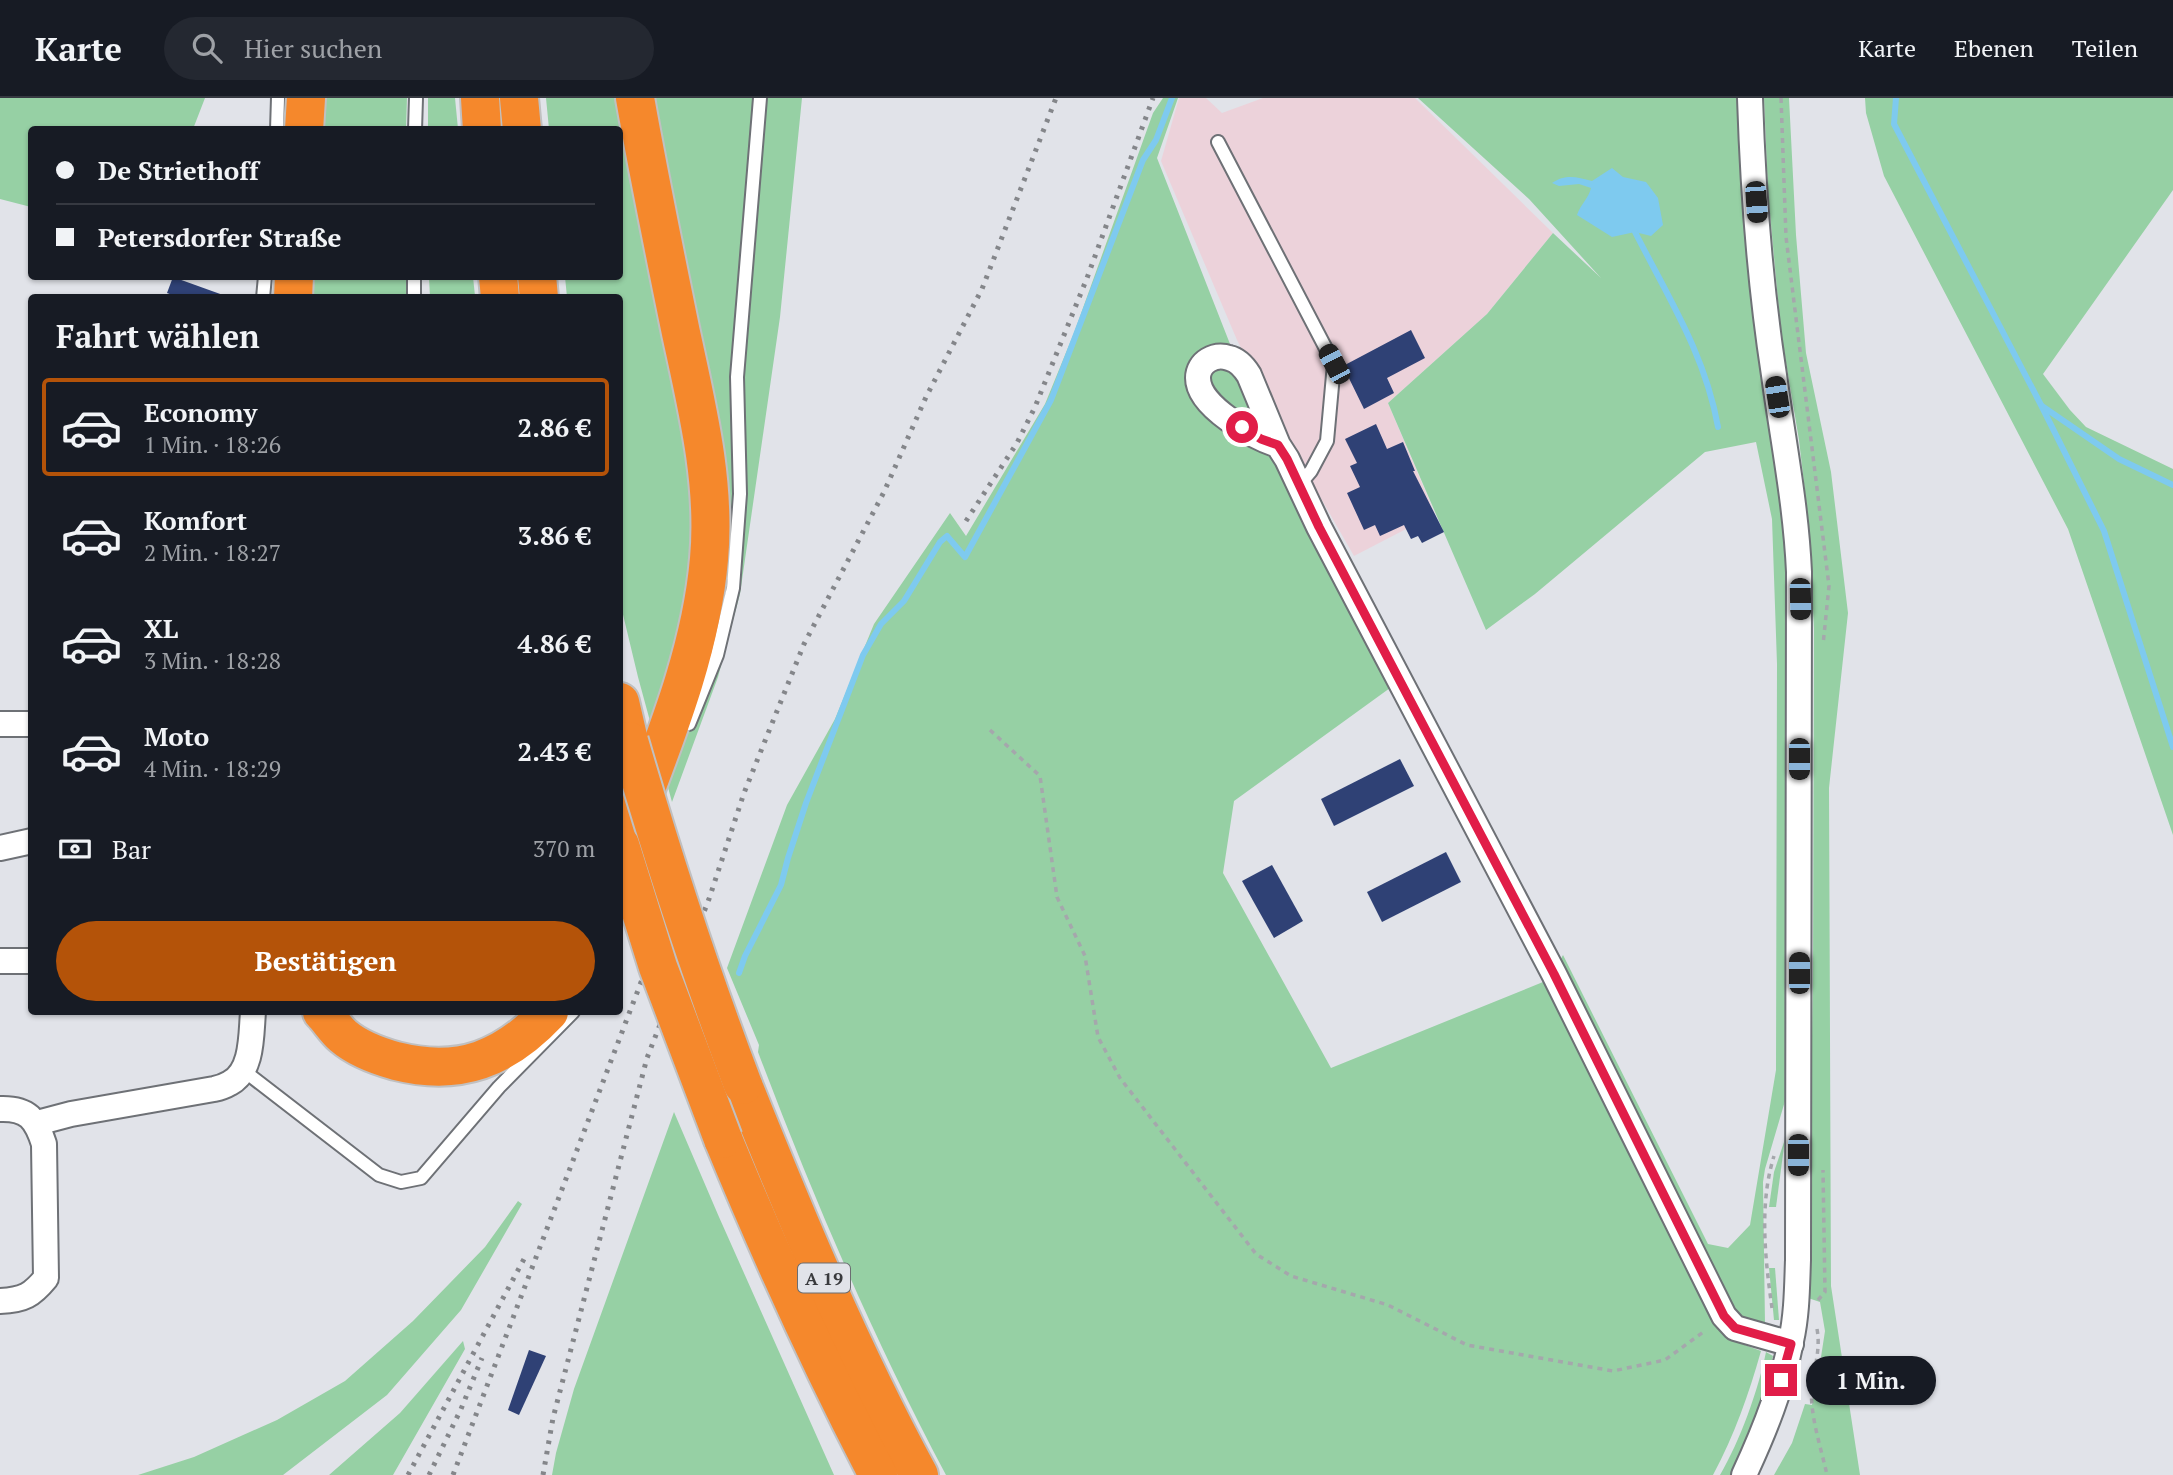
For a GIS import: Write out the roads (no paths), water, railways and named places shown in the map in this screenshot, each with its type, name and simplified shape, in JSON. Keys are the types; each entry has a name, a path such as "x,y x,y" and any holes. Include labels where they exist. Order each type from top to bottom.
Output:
{"highway":[{"path":"304,126 306,98"},
{"path":"480,98 482,126"},
{"path":"519,98 522,126"},
{"path":"630,849 688,670 701,614 709,558 710,502 703,435 635,98"},
{"name":"A 19","path":"623,715 688,935 743,1085 811,1250 856,1349 919,1475"},
{"name":"A 19","path":"630,849 658,967 723,1139 754,1216 816,1351 878,1475"},
{"path":"325,1015 344,1037 378,1056 418,1066 445,1067 458,1067 494,1055 529,1033 546,1015"}],"street":[{"path":"1744,1475 1776,1398 1791,1344 1797,1299 1798,1259 1799,572 1796,516 1767,319 1758,227 1751,98"},
{"path":"1278,445 1554,974 1724,1316 1735,1328 1791,1344"},
{"path":"0,724 28,724"},
{"path":"0,848 28,842"},
{"path":"0,961 28,961"},
{"path":"37,1124 71,1114 214,1089 232,1083 243,1070 250,1049 253,1015"},
{"path":"0,1109 25,1113 37,1124 44,1144 47,1278 33,1294 12,1301 0,1301"}],"lane":[{"path":"277,126 278,98"},
{"path":"415,126 416,98"},
{"path":"686,731 717,655 733,589 740,494 737,377 760,98"},
{"path":"1218,142 1334,364 1327,440 1311,471 1298,485"},
{"path":"623,883 630,849 661,795"},
{"path":"243,1070 379,1175 401,1182 421,1178 499,1087 572,1015"}],"water":[{"path":"1612,168 1623,177 1646,182 1658,198 1663,225 1651,236 1635,232 1612,237 1577,215 1591,188 1579,184 1559,186 1552,183 1567,177 1592,181"}],"waterway":[{"path":"739,973 781,885 806,803 863,655 881,624 904,601 940,542 947,536 965,557 1051,400 1143,160 1156,140 1172,98"},
{"path":"1896,98 1894,124 2104,531 2173,747"},
{"path":"1635,232 1695,350 1718,427"},
{"path":"2042,406 2119,459 2173,485"}],"railway":[{"path":"543,1475 553,1418 647,1058 709,899 744,793 804,644 884,492 926,397 982,289 1056,98"},
{"path":"966,521 1017,443 1035,407 1087,278 1153,98"},
{"path":"453,1475 672,901"},
{"path":"408,1475 524,1259"},
{"path":"429,1475 482,1358"}]}
